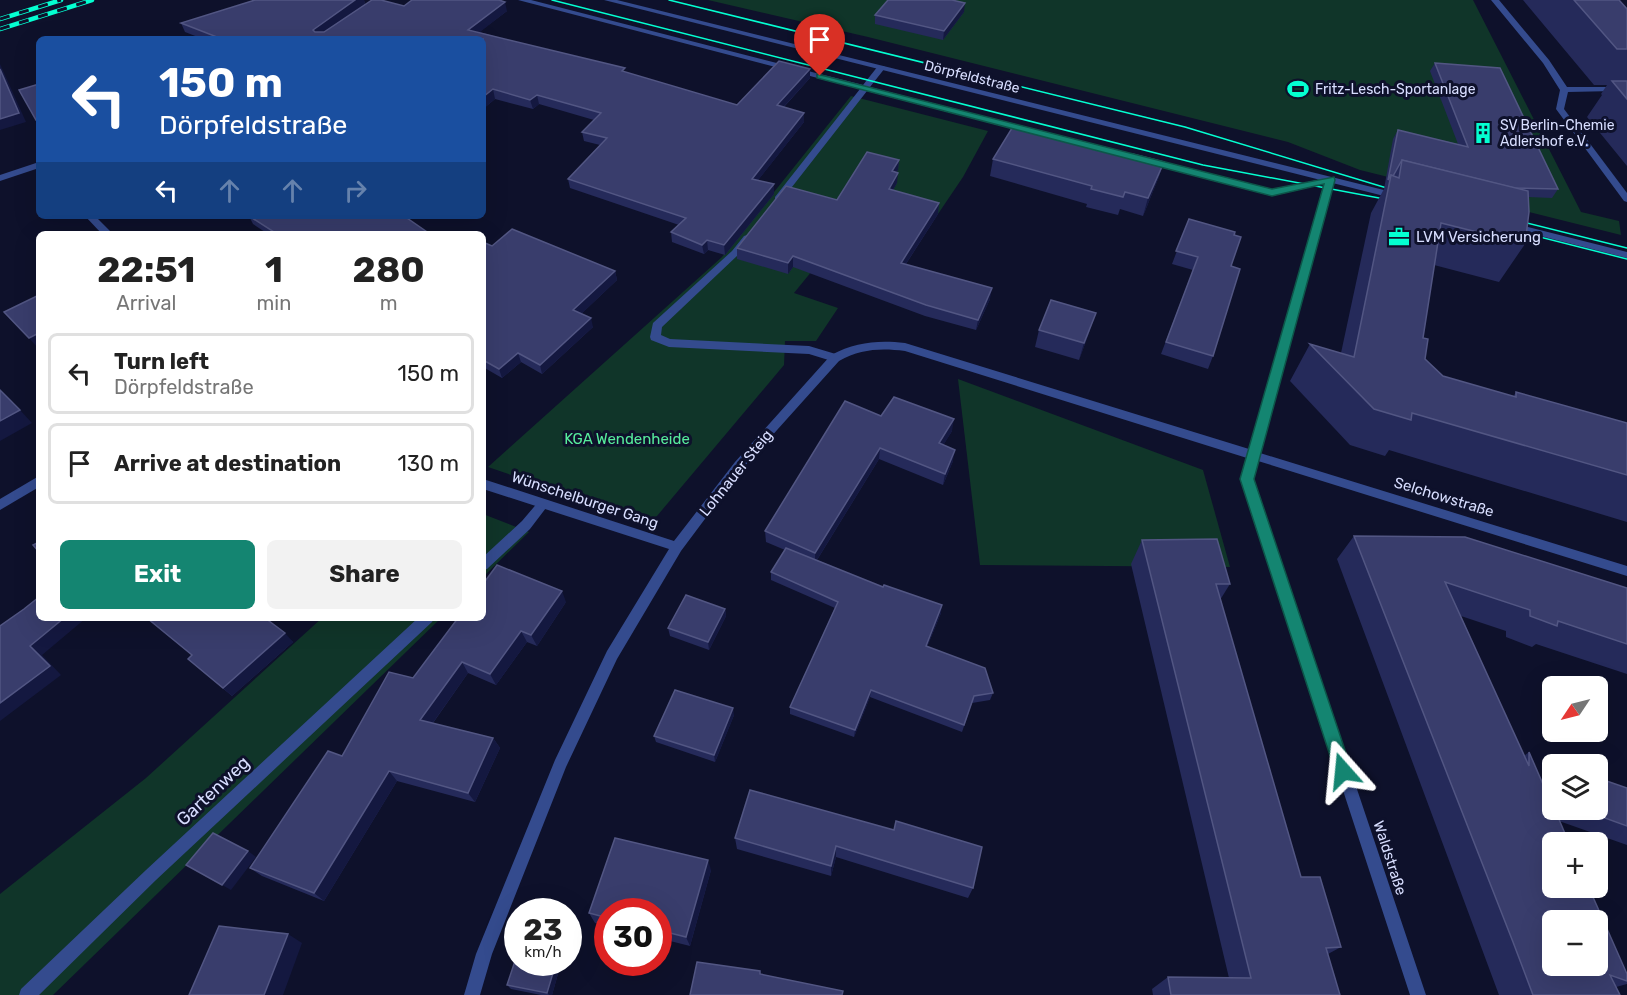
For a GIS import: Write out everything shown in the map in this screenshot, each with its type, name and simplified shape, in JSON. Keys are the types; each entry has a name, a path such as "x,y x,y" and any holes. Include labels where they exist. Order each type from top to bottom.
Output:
{"street":[{"name":"Dörpfeldstraße","path":"522,0 1272,193 1330,180"},
{"name":"Dörpfeldstraße","path":"608,0 1410,200"},
{"path":"1495,0 1546,62 1564,90 1560,109 1627,199"},
{"path":"772,207 881,68"},
{"path":"1564,90 1615,89"},
{"path":"0,178 36,166"},
{"name":"Waldstraße","path":"1330,180 1247,479 1418,995"},
{"path":"93,219 105,231"},
{"path":"1502,223 1627,255"},
{"path":"757,225 735,253 657,326 655,337 669,343 809,350 835,358"},
{"name":"Lohnauer Steig","path":"472,995 484,954 560,765 612,655 677,547 739,465 835,358 853,348 878,343 905,347 1252,456"},
{"name":"Selchowstraße","path":"1252,456 1627,571"},
{"path":"0,506 36,483"},
{"name":"Wünschelburger Gang","path":"486,485 677,547"},
{"path":"486,563 526,525 543,504"},
{"name":"Gartenweg","path":"27,995 151,875 424,621"}],"green space":[{"name":"Fritz-Lesch-Sportanlage","path":"708,0 1473,0 1581,212 1619,221 1621,235 1360,170 1288,142 868,37"},
{"name":"KGA Wendenheide","path":"851,96 988,131 963,177 938,214 874,195 794,293 838,308 816,341 785,341 784,365 657,516 645,521 488,467 722,257"},
{"path":"958,379 1203,470 1230,567 980,565"},
{"path":"486,515 529,532 486,574"},
{"path":"319,621 438,621 53,995 0,995 0,894 146,778"}],"building":[{"path":"255,0 355,0 313,30 324,32 372,0 404,6 412,0 499,0 505,2 468,30 625,68 622,71 737,105 779,61 810,69 777,105 804,113 752,179 774,184 724,245 707,240 702,245 671,232 686,218 568,179 607,138 582,132 601,113 537,95 530,100 493,89 486,95 486,36 214,36 181,23"},
{"path":"888,0 952,0 965,3 944,31 875,15"},
{"path":"1574,0 1619,0 1627,9 1627,49 1617,49"},
{"name":"SV Berlin-Chemie Adlershof e.V.","path":"1435,63 1500,68 1558,189 1514,188 1402,160 1393,176 1391,175 1388,180 1398,130 1468,147"},
{"path":"0,69 19,113 0,119"},
{"path":"1612,81 1627,81 1627,99"},
{"path":"36,85 36,120 19,90"},
{"path":"1012,128 1130,158 1133,154 1164,162 1148,198 1125,192 1123,197 1091,189 1092,186 993,159"},
{"path":"867,152 899,160 892,171 898,173 889,189 939,203 901,263 992,288 978,320 926,305 793,256 788,263 737,248 786,186 837,200"},
{"path":"1402,160 1528,191 1529,212 1525,244 1441,223 1423,338 1428,339 1425,359 1443,376 1516,397 1516,392 1627,423 1627,475 1412,413 1411,420 1374,409 1310,344 1354,357 1391,175 1399,178"},
{"path":"254,219 408,219 426,231 272,231"},
{"path":"1189,219 1235,232 1234,235 1241,237 1231,266 1240,269 1213,356 1166,342 1198,257 1176,251"},
{"path":"512,229 615,271 573,310 591,318 540,365 518,353 499,369 486,362 486,243 492,246"},
{"path":"36,296 36,334 29,338 4,312"},
{"path":"1051,300 1096,313 1084,343 1039,330"},
{"path":"0,390 20,410 0,421"},
{"path":"894,397 954,419 939,443 955,450 945,474 880,448 815,553 765,531 845,401 881,416"},
{"path":"1354,536 1465,537 1627,588 1627,644 1558,621 1557,626 1530,616 1530,610 1445,582 1529,766 1529,752 1542,782 1542,820 1559,820 1564,832 1542,832 1542,898 1593,898 1599,910 1542,910 1542,976 1608,976 1608,931 1627,974 1627,981 1610,975 1620,995 1533,995"},
{"path":"1217,539 1230,584 1216,584 1301,877 1320,877 1341,947 1326,948 1340,995 1171,995 1168,977 1251,978 1142,540"},
{"path":"786,548 883,587 884,585 942,605 926,646 985,668 993,693 974,696 964,725 871,690 855,730 790,707 838,602 771,572"},
{"path":"497,565 562,591 531,635 521,631 490,674 462,662 420,720 493,738 468,793 389,771 314,893 250,868 328,751 342,756 389,672 413,678 456,621 486,621 486,580"},
{"path":"686,595 725,609 708,642 668,628"},
{"path":"36,599 36,621 60,621 30,646 50,666 0,703 0,626"},
{"path":"151,621 269,621 285,633 223,688 188,659 192,655"},
{"path":"675,690 733,708 714,755 654,736"},
{"path":"1608,781 1627,788 1627,826 1608,819"},
{"path":"750,790 894,830 896,821 982,847 973,888 836,846 831,866 735,838"},
{"path":"213,833 248,851 222,885 186,865"},
{"path":"615,838 708,860 686,937 672,934 672,898 594,898"},
{"path":"594,899 594,914 589,913"},
{"path":"219,926 288,934 264,995 189,995"},
{"path":"697,962 760,971 760,974 843,991 842,995 690,995"},
{"path":"510,976 552,976 547,993 507,985"}],"tram line":[{"path":"552,0 1203,165 1395,201"},
{"path":"669,0 1185,127 1400,192"},
{"path":"1511,219 1627,248"},
{"path":"1512,230 1627,259"}],"railway":[{"path":"0,19 61,0"},
{"path":"0,29 92,0"}],"place":[{"name":"Fritz-Lesch-Sportanlage","path":"1298,89"},
{"name":"SV Berlin-Chemie Adlershof e.V.","path":"1483,133"},
{"name":"LVM Versicherung","path":"1399,237"}],"route":[{"path":"820,76 1272,193 1330,180 1247,479 1343,771"}]}
